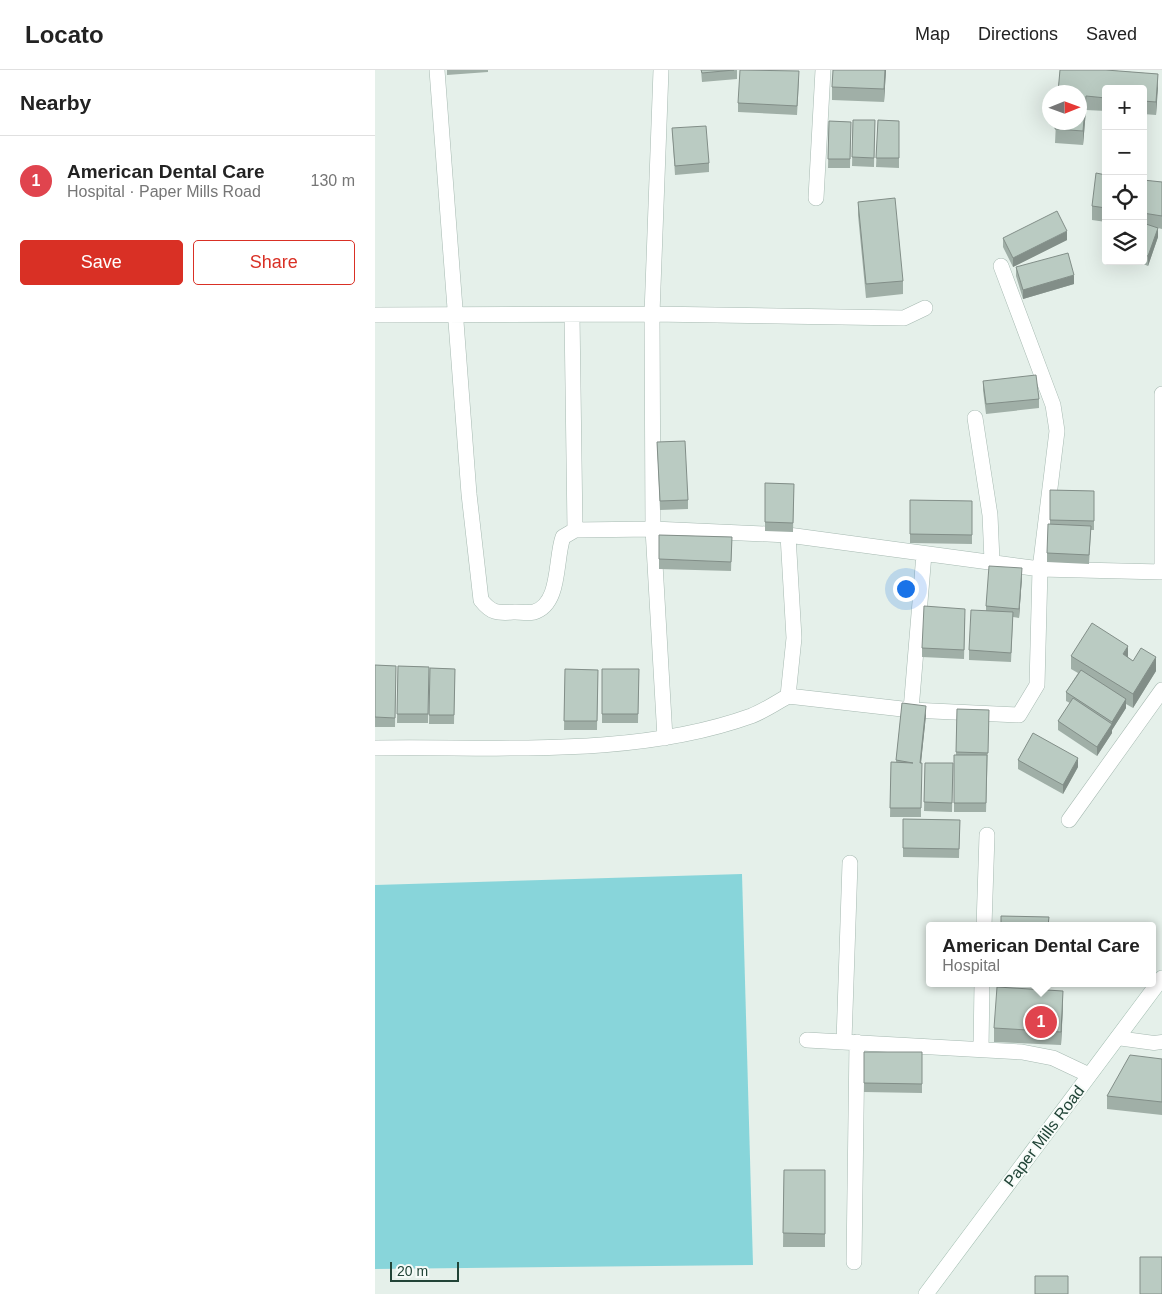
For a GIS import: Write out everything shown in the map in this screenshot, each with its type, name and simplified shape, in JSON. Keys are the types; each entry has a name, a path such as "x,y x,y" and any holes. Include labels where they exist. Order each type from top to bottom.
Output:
{"street":[{"path":"437,70 469,494 481,600 488,610 499,613 535,612 549,601 555,584 558,551 563,537 575,530 653,529 788,535 924,554 992,561 1040,569 1162,572 1162,394"},
{"path":"661,70 652,314 653,529 665,738"},
{"path":"816,198 823,70"},
{"path":"375,748 560,747 665,738 702,730 753,715 788,696 911,710 1019,715 1037,685 1040,569 1057,430 1056,417 1001,266"},
{"path":"375,315 652,314 904,318 925,308"},
{"path":"572,314 575,530"},
{"path":"975,418 990,515 992,561"},
{"path":"788,535 794,638 788,696"},
{"path":"911,710 924,554"},
{"path":"1069,820 1162,690"},
{"path":"984,922 987,835"},
{"path":"850,863 854,1262"},
{"path":"981,1050 982,987"},
{"name":"Paper Mills Road","path":"926,1294 1155,987"},
{"path":"807,1040 1022,1052 1053,1058 1089,1075"}],"lane":[{"path":"1117,1038 1153,1043 1162,1042"}],"water":[{"path":"742,874 753,1265 375,1269 375,885"}],"building":[{"path":"701,70 734,70 702,73"},
{"path":"740,70 799,71 797,106 738,103"},
{"path":"833,70 885,70 884,89 832,87"},
{"path":"1060,70 1106,70 1158,74 1156,102 1147,101 1147,85 1102,85 1102,98 1087,96 1087,85 1059,85"},
{"path":"853,120 875,120 874,158 852,157"},
{"path":"878,120 899,121 899,158 876,158"},
{"path":"829,121 851,122 850,159 828,159"},
{"path":"706,126 709,163 675,166 672,128"},
{"path":"1096,173 1102,174 1102,207 1092,206"},
{"path":"1147,180 1162,182 1162,216 1147,214"},
{"path":"895,198 903,281 866,284 858,202"},
{"path":"1057,211 1067,231 1013,258 1003,238"},
{"path":"1147,224 1158,228 1147,256"},
{"path":"1068,253 1074,275 1023,290 1016,267"},
{"path":"1036,375 1039,399 986,404 983,381"},
{"path":"685,441 688,500 660,501 657,442"},
{"path":"765,483 794,484 793,523 765,522"},
{"path":"1050,490 1094,491 1094,521 1050,520"},
{"path":"910,500 972,501 972,535 910,534"},
{"path":"1048,524 1091,526 1089,555 1047,553"},
{"path":"659,535 732,537 731,562 659,559"},
{"path":"989,566 1022,568 1019,609 986,606"},
{"path":"924,606 965,609 964,650 922,648"},
{"path":"971,610 1013,612 1011,653 969,650"},
{"path":"1092,623 1128,646 1123,654 1133,661 1141,648 1156,657 1133,694 1071,656"},
{"path":"375,665 396,666 395,718 375,717"},
{"path":"398,666 429,667 428,714 397,714"},
{"path":"430,668 455,669 454,715 429,715"},
{"path":"565,669 598,670 597,721 564,721"},
{"path":"602,669 639,669 638,714 602,714"},
{"path":"1081,670 1126,699 1112,722 1066,692"},
{"path":"1073,698 1112,724 1097,747 1058,721"},
{"path":"902,703 926,706 920,763 922,763 921,808 890,808 891,762 913,763 896,760"},
{"path":"957,709 989,710 988,753 956,752"},
{"path":"1033,733 1078,758 1063,785 1018,760"},
{"path":"954,755 987,755 986,803 954,803"},
{"path":"925,763 953,763 952,803 924,802"},
{"path":"903,819 960,820 959,849 903,848"},
{"path":"1001,916 1049,917 1048,922 1001,922"},
{"path":"997,987 1063,991 1061,1032 994,1028"},
{"path":"864,1052 922,1052 922,1084 864,1083"},
{"path":"1130,1055 1162,1059 1162,1102 1107,1096"},
{"path":"784,1170 825,1170 825,1234 783,1233"},
{"path":"1140,1257 1162,1257 1162,1294 1140,1294"},
{"path":"1035,1276 1068,1276 1068,1294 1035,1294"}],"place":[{"name":"American Dental Care","path":"1041,1022"}]}
